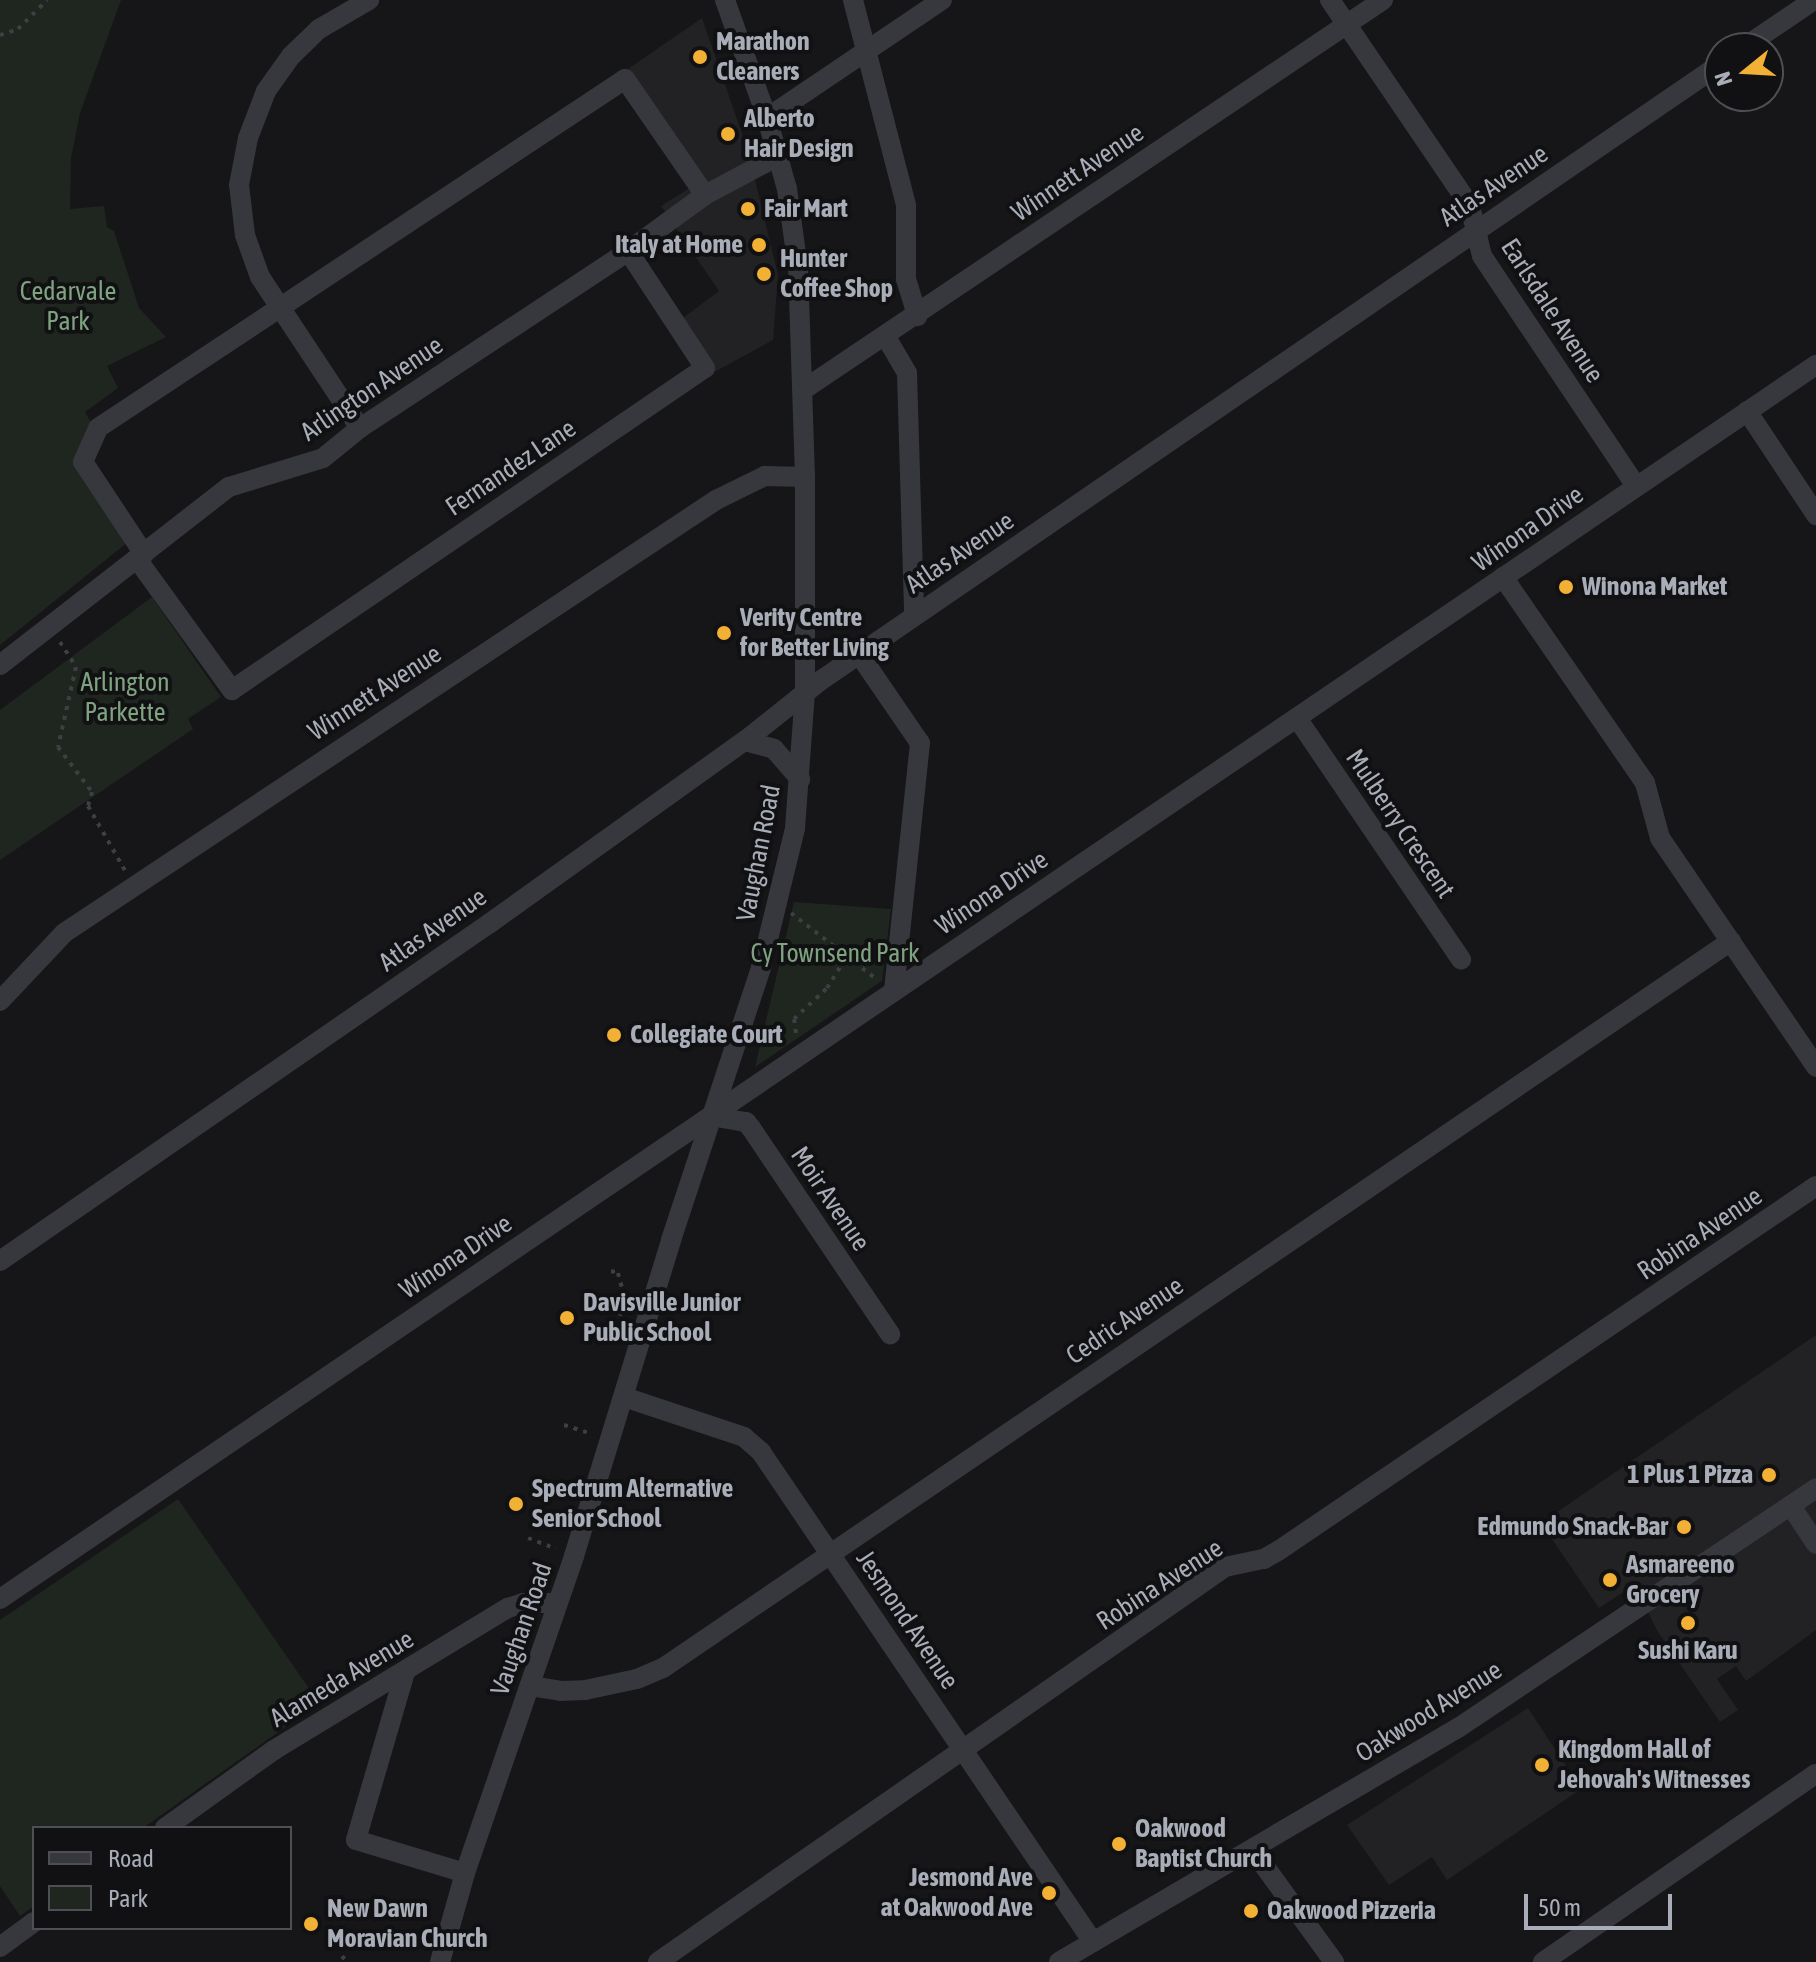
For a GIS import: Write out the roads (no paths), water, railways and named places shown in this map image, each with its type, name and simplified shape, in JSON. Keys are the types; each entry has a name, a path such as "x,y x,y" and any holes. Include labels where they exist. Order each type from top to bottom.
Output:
{"street":[{"path":"360,428 260,277 245,235 239,185 248,138 266,91 291,56 319,29 369,0"},
{"name":"Vaughan Road","path":"440,1962 465,1873 574,1556 778,910 795,828 805,692 805,477 796,254 778,156 725,0"},
{"path":"853,0 906,205 906,279 917,316"},
{"path":"767,118 942,0"},
{"name":"Earlsdale Avenue","path":"1330,0 1470,206 1482,256 1636,486"},
{"name":"Winnett Avenue","path":"803,390 1383,0"},
{"path":"1767,32 1814,0"},
{"name":"Atlas Avenue","path":"0,1261 490,923 745,741 805,692 859,654 1704,75"},
{"path":"140,556 83,462 98,428 625,79 705,195"},
{"name":"Arlington Avenue","path":"0,665 229,487 323,458 360,428 628,251 705,195 778,156"},
{"name":"Fernandez Lane","path":"140,556 232,690 705,368 628,251"},
{"path":"886,337 907,373 914,616"},
{"name":"Winona Drive","path":"0,1599 711,1116 886,988 1297,718 1816,365"},
{"path":"1747,411 1816,515"},
{"name":"Winnett Avenue","path":"0,1001 64,933 133,884 716,500 765,476 805,477"},
{"path":"1503,577 1645,783 1657,834 1816,1067"},
{"path":"859,654 920,743 886,988"},
{"name":"Mulberry Crescent","path":"1297,718 1461,959"},
{"path":"745,741 774,749 800,779"},
{"name":"Cedric Avenue","path":"530,1686 560,1691 585,1690 637,1679 663,1668 1731,941"},
{"name":"Moir Avenue","path":"711,1116 746,1122 751,1128 890,1334"},
{"name":"Robina Avenue","path":"658,1962 1225,1567 1264,1559 1278,1551 1816,1186"},
{"name":"Jesmond Avenue","path":"624,1397 744,1437 753,1443 1093,1942"},
{"name":"Oakwood Avenue","path":"1059,1962 1458,1728 1816,1488"},
{"path":"1791,1506 1816,1544"},
{"name":"Alameda Avenue","path":"168,1826 274,1750 508,1608 523,1603 557,1603"},
{"path":"405,1672 356,1840 465,1873"},
{"path":"1543,1962 1816,1774"},
{"path":"1252,1849 1334,1962"},
{"path":"0,1947 32,1923"}],"place":[{"name":"Marathon Cleaners","path":"700,57"},
{"name":"Alberto Hair Design","path":"728,134"},
{"name":"Fair Mart","path":"748,209"},
{"name":"Italy at Home","path":"759,245"},
{"name":"Hunter Coffee Shop","path":"764,274"},
{"name":"Winona Market","path":"1566,587"},
{"name":"Verity Centre for Better Living","path":"724,633"},
{"name":"Collegiate Court","path":"614,1035"},
{"name":"Davisville Junior Public School","path":"567,1318"},
{"name":"1 Plus 1 Pizza","path":"1769,1475"},
{"name":"Spectrum Alternative Senior School","path":"516,1504"},
{"name":"Edmundo Snack-Bar","path":"1684,1527"},
{"name":"Asmareeno Grocery","path":"1610,1580"},
{"name":"Sushi Karu","path":"1688,1623"},
{"name":"Kingdom Hall of Jehovah's Witnesses","path":"1542,1765"},
{"name":"Oakwood Baptist Church","path":"1119,1844"},
{"name":"Jesmond Ave at Oakwood Ave","path":"1049,1893"},
{"name":"Oakwood Pizzeria","path":"1251,1911"},
{"name":"New Dawn Moravian Church","path":"311,1924"}],"park label":[{"name":"Cedarvale Park","path":"68,307"},
{"name":"Arlington Parkette","path":"125,698"},
{"name":"Cy Townsend Park","path":"835,954"}]}
